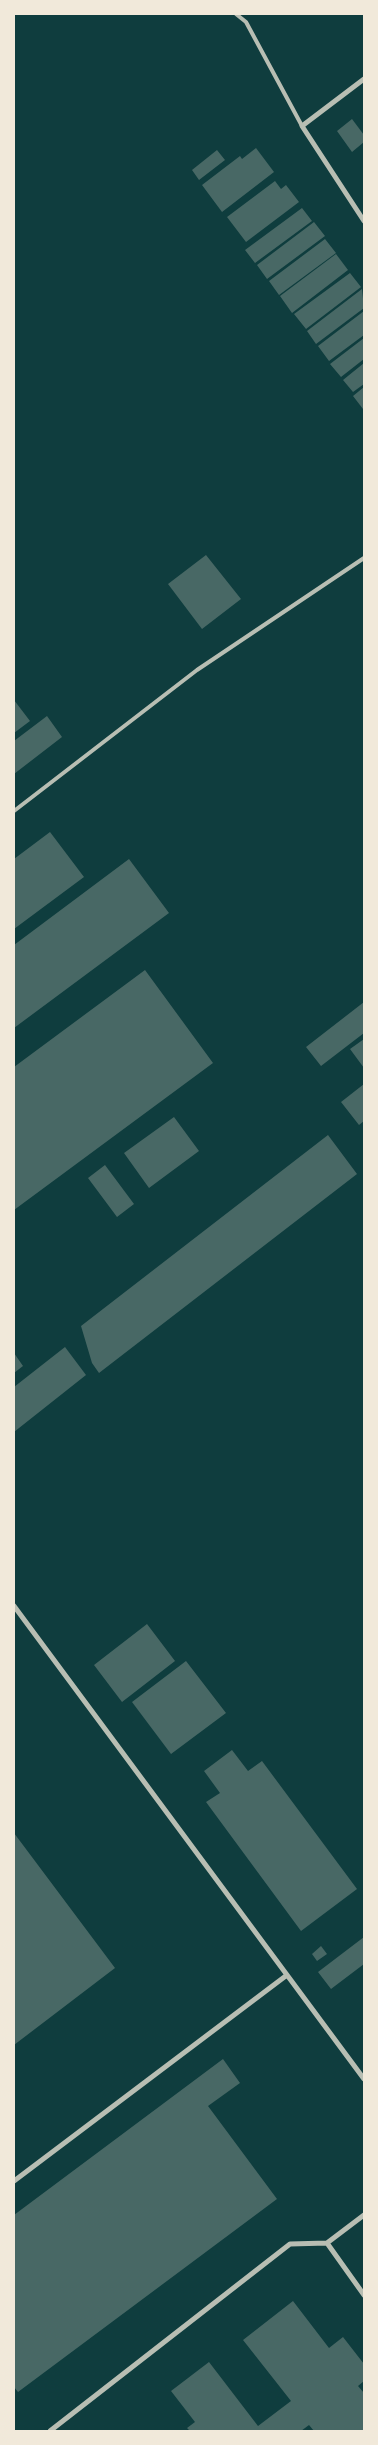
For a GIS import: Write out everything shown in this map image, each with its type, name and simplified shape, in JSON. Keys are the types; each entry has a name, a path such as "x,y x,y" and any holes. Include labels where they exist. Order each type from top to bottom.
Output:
{"street":[{"path":"364,79 302,126 364,221"},
{"path":"14,1606 364,2079"},
{"path":"14,2181 287,1975"},
{"path":"50,2431 290,2244 327,2244 364,2215"},
{"path":"327,2244 364,2295"}],"lane":[{"path":"236,14 246,22 302,126"},
{"path":"14,811 197,670 364,558"}],"building":[{"path":"352,119 364,135 364,142 352,152 337,131"},
{"path":"256,148 274,172 222,212 202,185 240,156 242,159"},
{"path":"217,150 225,160 199,180 192,170"},
{"path":"275,181 281,189 286,185 299,202 246,242 227,217"},
{"path":"302,208 312,221 255,263 245,250"},
{"path":"314,222 325,236 267,279 257,265"},
{"path":"325,239 336,253 279,295 269,281"},
{"path":"336,254 348,270 292,313 280,296"},
{"path":"350,273 361,287 306,329 294,314"},
{"path":"362,289 364,308 316,344 307,331"},
{"path":"364,311 364,335 329,361 318,346"},
{"path":"364,338 364,359 341,377 330,364"},
{"path":"364,363 364,384 353,392 343,380"},
{"path":"364,387 364,407 363,409 353,396"},
{"path":"206,555 241,599 202,629 168,584"},
{"path":"14,700 30,721 14,733"},
{"path":"47,716 62,737 14,774 14,741"},
{"path":"50,832 84,877 14,929 14,859"},
{"path":"129,859 169,913 14,1028 14,945"},
{"path":"145,970 213,1063 14,1210 14,1067"},
{"path":"364,1002 364,1033 321,1066 306,1047"},
{"path":"364,1039 364,1068 350,1049"},
{"path":"364,1084 364,1121 359,1125 341,1102"},
{"path":"174,1117 199,1151 149,1188 124,1153"},
{"path":"328,1135 357,1174 99,1373 92,1363 81,1326"},
{"path":"105,1165 134,1204 117,1217 88,1178"},
{"path":"65,1347 86,1375 14,1432 14,1387"},
{"path":"14,1353 23,1366 14,1373"},
{"path":"147,1624 175,1661 122,1702 94,1665"},
{"path":"186,1661 226,1713 171,1754 132,1702"},
{"path":"232,1750 248,1771 262,1761 357,1889 301,1931 206,1802 220,1793 204,1771"},
{"path":"14,1833 115,1968 14,2045"},
{"path":"364,1937 364,1964 331,1989 318,1972"},
{"path":"321,1946 327,1954 317,1961 312,1954"},
{"path":"223,2059 240,2083 208,2106 277,2199 18,2392 14,2387 14,2215"},
{"path":"293,2301 329,2348 343,2337 364,2364 364,2381 358,2386 364,2393 364,2431 314,2431 309,2425 301,2431 190,2431 187,2428 195,2422 171,2391 209,2362 258,2426 291,2401 243,2340"}]}
